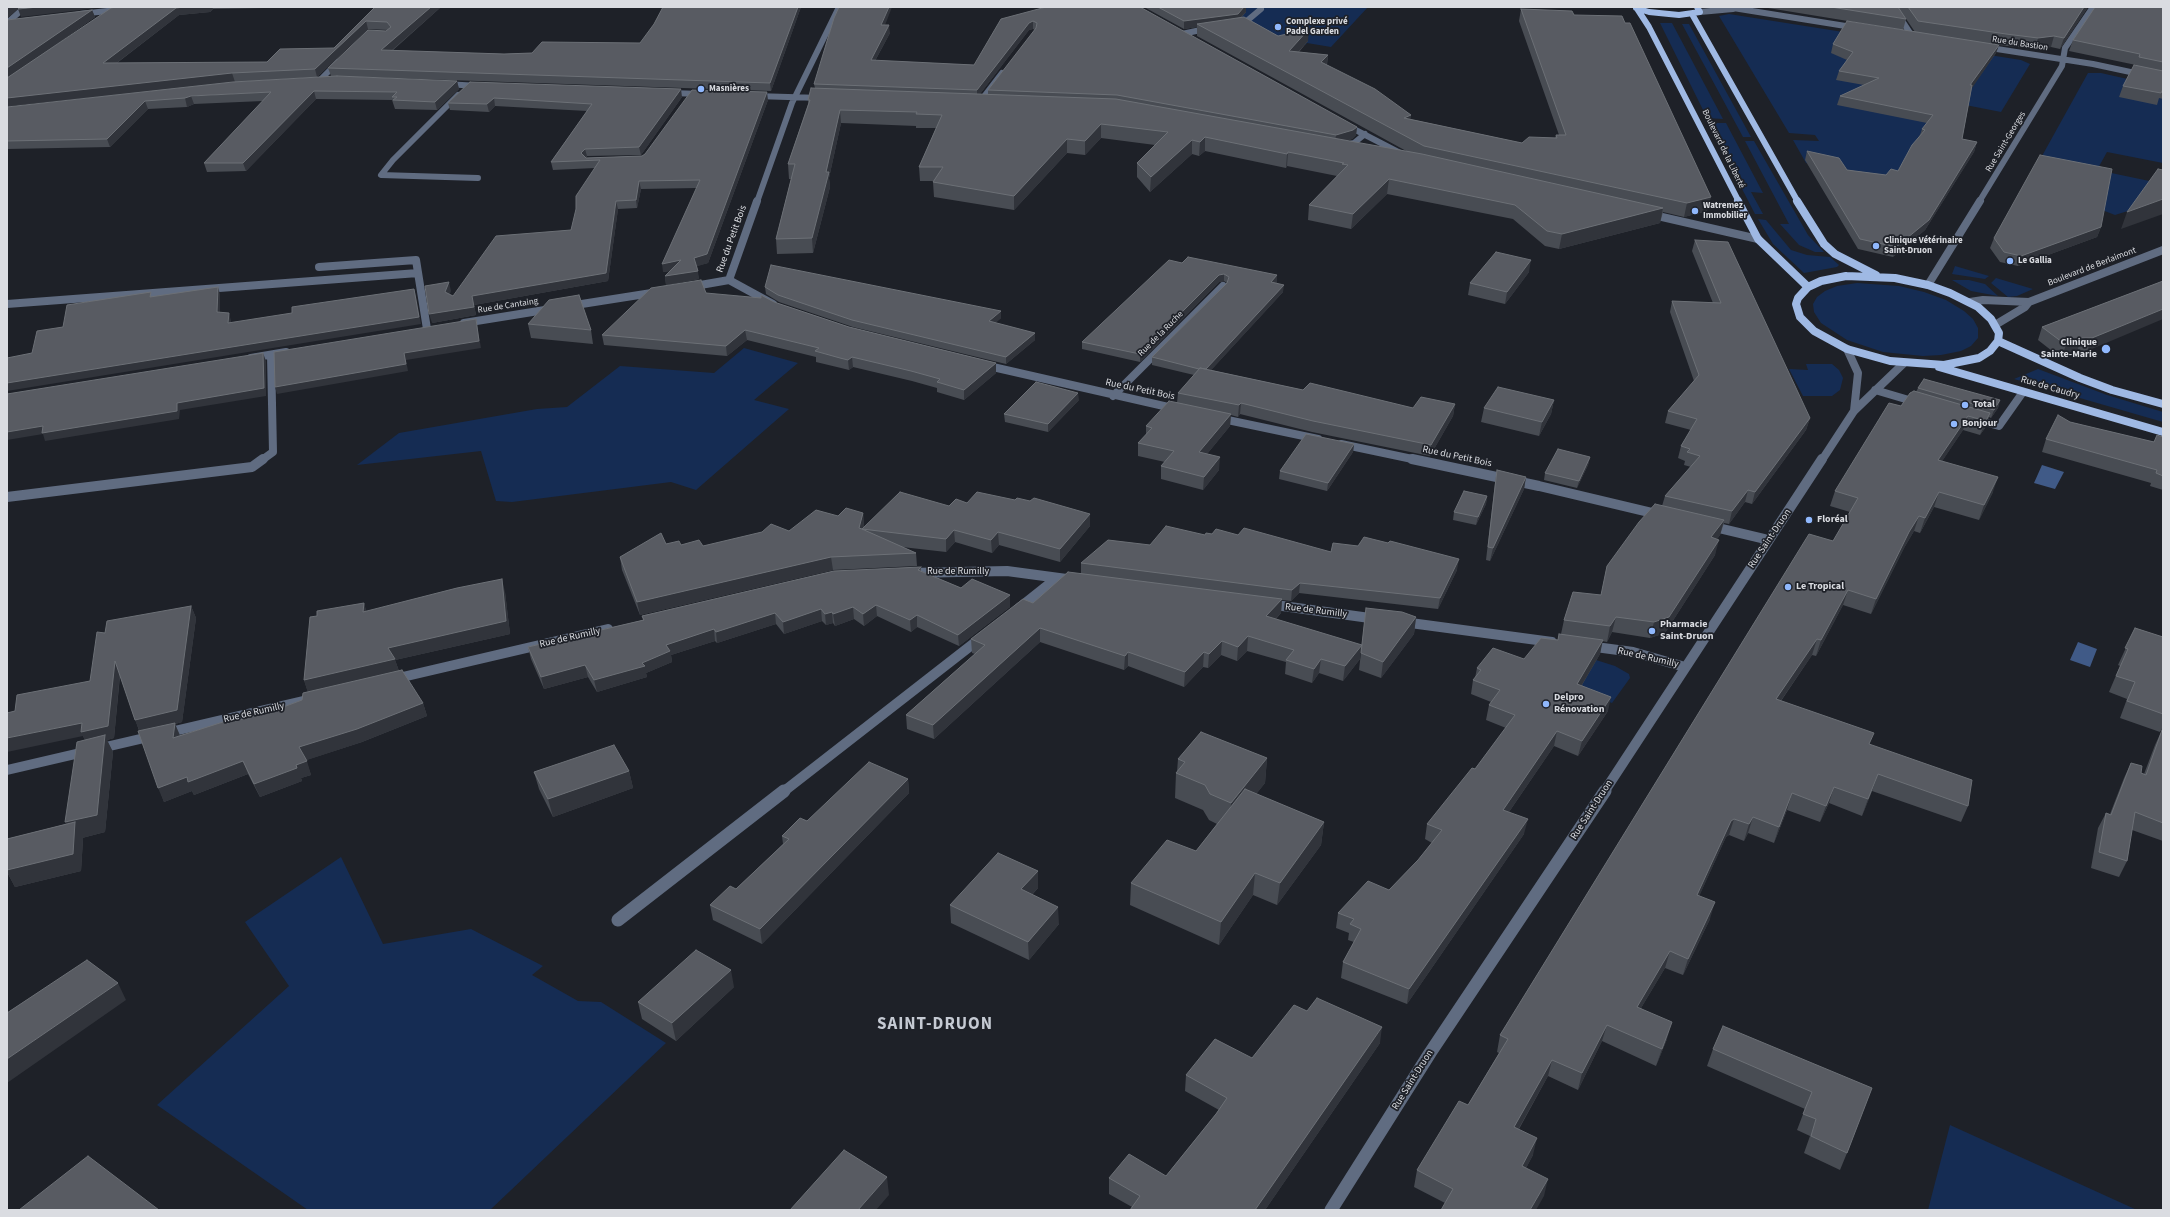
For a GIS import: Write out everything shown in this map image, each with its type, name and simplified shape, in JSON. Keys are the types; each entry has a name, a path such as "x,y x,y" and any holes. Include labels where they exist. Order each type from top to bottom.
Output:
{"main road":[{"name":"Boulevard de la Liberté","path":"1636,7 1664,14 1692,14 1698,9"},
{"name":"Boulevard de la Liberté","path":"1636,7 1653,34 1758,239 1808,287"},
{"path":"1692,14 1815,232 1824,244 1835,254 1878,276"},
{"path":"1878,276 1928,285 1970,302 1985,313 1995,325 1999,333 1998,341 1990,351 1979,358 1956,364 1931,365 1904,363 1876,358 1847,349 1814,331 1800,317 1796,304 1798,298 1808,287 1837,278 1878,276"},
{"name":"Rue de Caudry","path":"1998,341 2080,378 2112,390 2163,404"},
{"name":"Rue de Caudry","path":"1931,365 2163,432"}],"street":[{"path":"7,23 25,7"},
{"path":"77,15 114,9 144,7"},
{"name":"Rue du Petit Bois","path":"784,309 729,280 796,98 840,7"},
{"path":"1728,7 1868,29"},
{"path":"1893,7 1912,36"},
{"name":"Rue Saint-Georges","path":"1928,285 2062,66 2064,59 2063,54 2066,48 2093,7"},
{"path":"102,18 114,9"},
{"path":"1232,27 1242,25 1261,9"},
{"path":"1698,9 1737,9"},
{"path":"7,23 18,22"},
{"path":"1182,34 1218,27"},
{"path":"1176,30 1189,37"},
{"path":"1905,35 1920,37"},
{"name":"Rue du Bastion","path":"1980,47 2064,59 2163,79"},
{"path":"333,80 317,81 341,60"},
{"path":"971,103 982,103 1006,68"},
{"path":"440,84 485,86"},
{"path":"469,85 393,160 381,175 478,178"},
{"path":"659,92 709,94"},
{"path":"686,100 690,94"},
{"path":"748,96 830,98"},
{"path":"1341,122 1413,161 1396,159"},
{"path":"1353,152 1332,148 1354,143 1365,134"},
{"path":"1645,213 1758,239"},
{"name":"Boulevard de Berlaimont","path":"1970,302 1983,300 2029,302 2163,250"},
{"path":"319,267 416,260 427,329"},
{"path":"7,304 418,273"},
{"path":"682,288 729,280"},
{"name":"Rue de la Ruche","path":"1113,396 1223,286"},
{"name":"Rue de Cantaing","path":"458,324 667,290"},
{"name":"Boulevard de Berlaimont","path":"1995,325 2025,307 2029,302"},
{"name":"Rue Saint-Druon","path":"1847,349 1858,373 1854,411"},
{"path":"240,360 295,351"},
{"path":"7,497 252,467 273,452 272,355"},
{"name":"Rue du Petit Bois","path":"974,362 1113,396 1183,411"},
{"name":"Rue Saint-Druon","path":"1331,1210 1430,1053 1854,411 1875,390 1898,371 1904,363"},
{"path":"1875,390 1926,405"},
{"path":"1963,416 1999,426 2023,392"},
{"name":"Rue du Petit Bois","path":"1206,416 1539,486 1669,517"},
{"path":"1700,524 1769,540"},
{"name":"Rue de Rumilly","path":"896,573 1007,572 1081,581"},
{"path":"1007,617 1057,578"},
{"name":"Rue de Rumilly","path":"1261,604 1562,643"},
{"name":"Rue de Rumilly","path":"385,682 620,626"},
{"path":"618,920 988,632"},
{"name":"Rue de Rumilly","path":"1578,645 1633,652 1685,667"},
{"name":"Rue de Rumilly","path":"7,770 316,698"}],"shaded area":[{"name":"Complexe privé Padel Garden","path":"1235,7 1368,7 1331,47 1307,43 1305,45 1229,47 1198,29"},
{"path":"1729,14 2021,60 2030,64 2001,112 1925,97 1931,124 1895,180 1806,163 1793,140 1819,141 1815,135 1789,133 1719,16"},
{"path":"1660,23 1672,23 1723,119 1707,118"},
{"path":"1682,24 1689,24 1751,137 1743,137"},
{"path":"2088,73 2101,73 2163,87 2163,163 2107,152 2097,170 2159,183 2131,210 2115,215 2084,203 2037,165"},
{"path":"1708,123 1726,123 1763,193 1751,192 1763,214 1755,214"},
{"path":"1745,141 1754,141 1808,235 1824,252 1815,252 1799,245 1780,224 1789,224"},
{"path":"1758,219 1766,220 1791,250 1807,255 1830,257 1839,265 1837,267 1804,273 1773,244"},
{"path":"1955,266 1989,276 1985,279 1952,274"},
{"path":"1996,278 2033,289 2017,296 2008,297 1991,283"},
{"path":"1952,280 1969,280 1985,284 1998,296 1971,291"},
{"path":"1857,283 1899,286 1924,292 1946,300 1964,311 1973,319 1978,328 1978,338 1971,346 1961,351 1941,355 1923,356 1883,352 1847,340 1821,323 1814,312 1813,304 1817,297 1825,291 1837,286"},
{"path":"744,348 798,363 754,400 789,409 696,490 671,482 512,502 496,501 481,451 357,465 399,433 537,409 567,407 620,366 714,373"},
{"path":"1806,364 1832,364 1839,370 1843,378 1840,390 1832,396 1803,396 1789,369 1808,370"},
{"path":"2038,369 2107,395 2163,412 2163,422 2014,379"},
{"path":"2042,465 2064,472 2055,489 2034,483"},
{"path":"2078,642 2097,649 2090,667 2070,660"},
{"path":"1596,660 1615,666 1629,674 1630,678 1612,703 1558,682 1586,678"},
{"path":"341,857 383,944 471,929 543,966 532,975 578,1001 601,1002 666,1043 490,1210 308,1210 157,1105 289,986 245,922"},
{"path":"1950,1125 2137,1210 1928,1210"}],"building":[{"path":"20,7 38,7 18,9"},
{"path":"184,7 176,8 103,63 267,62 280,49 334,48 375,7 431,7 381,50 504,54 532,53 542,42 640,43 654,24 663,7 798,7 770,83 328,68 368,30 386,31 391,27 387,22 366,21 315,69 232,73 7,98 7,78 111,8"},
{"path":"839,7 889,7 881,25 889,25 871,60 974,65 1001,19 1046,7 1140,7 1357,127 1353,130 1336,135 1117,95 988,90 1036,28 1037,23 1033,21 1029,23 977,90 814,84 834,18"},
{"path":"1158,7 1244,7 1238,14 1184,21"},
{"path":"1831,7 1898,7 1906,19"},
{"path":"1908,7 2084,7 2064,38 2054,36 2038,38 1918,21"},
{"path":"2095,7 2163,7 2163,62 2139,57 2140,54 2073,40"},
{"path":"1521,9 1572,11 1574,15 1622,16 1625,23 1630,23 1711,197 1687,203 1424,146 1197,24 1244,17 1278,36 1309,29 1289,51 1328,55 1321,62 1375,89 1411,115 1404,118 1522,143 1529,137 1557,138 1556,135 1566,135"},
{"path":"92,10 7,68 7,20"},
{"path":"1847,21 1999,45 1970,85 1972,85 1962,139 1977,142 1929,220 1896,247 1860,239 1807,151 1839,158 1847,170 1886,175 1891,169 1898,171 1912,145 1925,130 1922,129 1933,115 1840,96 1879,78 1839,71 1853,52 1833,44"},
{"path":"2134,65 2163,71 2163,89 2161,93 2123,86"},
{"path":"337,76 457,81 435,102 393,100 397,97 392,97 397,92 314,91 243,163 204,163 271,92 191,96 185,98 145,101 107,139 7,141 7,107 233,82"},
{"path":"470,82 681,89 639,147 585,149 581,153 586,158 642,156 692,90 767,92 707,254 694,258 698,271 665,276 681,260 662,264 700,180 639,181 636,200 616,201 606,273 472,296 474,307 429,314 425,286 449,282 445,292 453,296 496,236 571,230 576,209 576,196 600,160 551,162 592,104 494,98 487,104 448,103"},
{"path":"811,88 1116,99 1422,154 1663,208 1562,234 1547,231 1515,205 1389,179 1353,214 1309,205 1348,165 1342,164 1344,163 1288,152 1287,154 1205,137 1200,142 1192,140 1151,177 1137,163 1168,132 1101,124 1085,141 1067,139 1014,196 933,182 943,167 919,167 942,115 916,114 917,112 840,110 826,172 829,172 812,238 776,239 795,164 788,164 810,100 808,100"},
{"path":"2040,155 2112,169 2101,227 2021,256 2004,252 1994,238"},
{"path":"2158,169 2163,170 2163,199 2127,212"},
{"path":"1695,240 1728,242 1810,418 1755,492 1748,490 1732,511 1665,496 1700,456 1687,452 1690,449 1681,446 1697,419 1668,411 1699,375 1672,301 1721,303"},
{"path":"1496,252 1531,260 1507,292 1470,283"},
{"path":"1188,257 1277,275 1271,282 1284,285 1206,369 1199,369 1152,357 1227,283 1229,277 1224,274 1219,275 1140,354 1082,342 1169,260 1182,263"},
{"path":"771,265 1001,311 989,321 1035,333 1006,357 852,320 778,295 765,287"},
{"path":"701,280 706,293 761,298 761,295 774,302 849,327 996,363 964,390 937,382 940,379 911,371 852,357 848,360 815,351 819,348 745,330 726,346 602,335 651,288"},
{"path":"2163,281 2163,309 2092,338 2082,338 2066,345 2042,327"},
{"path":"218,287 217,312 229,313 228,323 292,313 292,307 414,289 419,317 7,383 7,358 32,353 37,331 63,327 67,305 151,292 150,297"},
{"path":"579,295 591,330 528,324 549,300"},
{"path":"476,319 479,341 404,353 406,364 275,387 274,352"},
{"path":"263,353 264,388 177,403 177,411 42,433 43,426 7,432 7,394"},
{"path":"1200,368 1303,390 1310,383 1413,408 1421,397 1455,404 1431,445 1313,421 1241,403 1239,405 1178,393"},
{"path":"1924,379 2000,400 1994,410 1918,388"},
{"path":"1036,382 1078,393 1048,424 1004,414"},
{"path":"1498,387 1554,400 1542,422 1484,408"},
{"path":"1914,391 1990,413 1986,421 1968,416 1938,460 1998,477 1984,505 1939,492 1925,518 1919,516 1909,532 1876,599 1848,590 1821,640 1817,639 1776,699 1874,733 1869,744 1972,780 1968,806 1878,774 1868,799 1834,787 1826,806 1792,793 1779,827 1753,817 1749,824 1734,819 1731,821 1697,895 1715,902 1688,959 1670,951 1637,1007 1672,1022 1662,1049 1607,1025 1582,1073 1552,1060 1514,1127 1537,1138 1522,1166 1548,1179 1530,1210 1441,1210 1453,1189 1417,1170 1459,1101 1468,1105 1508,1039 1500,1035 1809,534 1833,541 1858,498 1835,491 1889,403 1901,406 1910,393"},
{"path":"1169,401 1231,414 1199,452 1220,457 1204,477 1161,466 1174,451 1138,443 1152,428 1146,426"},
{"path":"2058,415 2070,422 2154,442 2157,435 2163,437 2163,476 2156,473 2157,470 2046,439"},
{"path":"1306,434 1354,444 1328,483 1280,471"},
{"path":"1558,449 1590,457 1579,481 1545,473"},
{"path":"1497,470 1526,477 1493,548 1488,547"},
{"path":"1464,491 1487,496 1478,517 1454,512"},
{"path":"900,492 949,506 956,499 967,503 977,492 1015,500 1017,498 1030,501 1034,498 1090,514 1060,549 998,532 991,540 954,530 946,539 862,529"},
{"path":"1655,504 1724,520 1711,537 1719,540 1669,617 1654,622 1616,617 1610,626 1564,620 1573,592 1601,595 1607,566 1639,522"},
{"path":"846,508 863,513 859,528 916,553 831,557 637,602 620,557 661,533 666,544 679,541 681,545 699,540 703,546 762,532 771,524 789,531 816,510 838,516"},
{"path":"1166,526 1205,535 1206,533 1212,534 1216,529 1238,535 1244,528 1331,552 1333,543 1358,546 1364,537 1388,543 1390,541 1459,559 1440,598 1300,583 1292,590 1081,563 1108,540 1150,545"},
{"path":"921,567 918,570 961,588 972,579 1010,595 958,635 917,615 910,620 876,605 863,614 853,607 833,614 832,612 825,614 821,609 783,622 775,613 716,632 714,629 666,645 670,651 642,663 645,666 594,680 585,665 541,677 528,647 644,620 642,616 834,571"},
{"path":"1068,572 1282,599 1266,616 1362,645 1345,666 1321,659 1314,669 1286,660 1294,650 1248,636 1238,647 1222,641 1209,654 1204,652 1185,672 1128,652 1125,656 1040,628 933,725 906,715 985,645 971,639 1023,599 1033,603"},
{"path":"502,579 506,621 388,648 395,659 304,680 310,617 317,616 317,611 364,603 363,612 457,588"},
{"path":"191,606 177,710 135,720 115,661 108,726 81,732 82,723 7,738 7,713 15,711 17,695 90,681 97,632 105,633 107,621"},
{"path":"1366,608 1402,612 1416,617 1383,662 1361,653"},
{"path":"2135,628 2163,637 2163,714 2127,701 2135,682 2116,676 2128,649 2125,648"},
{"path":"1559,634 1603,640 1577,684 1611,697 1582,741 1557,731 1503,810 1528,819 1409,989 1343,962 1361,929 1350,924 1354,919 1338,913 1368,881 1389,890 1418,860 1442,830 1427,824 1472,768 1475,769 1515,715 1489,705 1500,690 1473,680 1481,670 1477,668 1493,648 1524,659 1541,638 1558,640"},
{"path":"402,670 423,703 357,729 299,747 307,761 296,765 297,768 254,784 243,761 188,782 187,777 158,788 138,731 175,723 173,738 226,721 227,723 270,712 302,700 303,693"},
{"path":"2162,730 2163,823 2135,812 2127,861 2099,852 2106,813 2111,815 2131,763 2142,766 2141,773 2146,775"},
{"path":"1201,732 1267,758 1231,803 1210,794 1205,785 1176,773 1185,762 1178,759"},
{"path":"105,735 97,815 65,822 77,742"},
{"path":"614,745 629,771 548,799 534,772"},
{"path":"869,762 908,779 760,929 710,905 730,886 736,889 789,839 782,836 800,818 807,821"},
{"path":"1245,789 1324,822 1280,883 1255,873 1221,922 1131,883 1167,840 1196,851"},
{"path":"75,822 73,854 7,870 7,839"},
{"path":"998,853 1038,871 1021,889 1058,907 1028,942 950,905"},
{"path":"696,950 731,970 672,1023 638,1002"},
{"path":"87,960 118,983 7,1059 7,1013"},
{"path":"1317,998 1382,1027 1255,1210 1130,1210 1140,1196 1109,1178 1129,1154 1166,1176 1227,1098 1186,1075 1215,1039 1252,1058 1294,1005 1307,1011"},
{"path":"1723,1026 1872,1088 1847,1153 1811,1136 1816,1119 1803,1114 1812,1092 1713,1049"},
{"path":"844,1150 887,1177 858,1210 790,1210"},
{"path":"88,1156 159,1210 19,1210"}],"place":[{"name":"Complexe privé Padel Garden","path":"1278,27"},
{"name":"Masnières","path":"701,89"},
{"name":"Watremez Immobilier","path":"1695,211"},
{"name":"Clinique Vétérinaire Saint-Druon","path":"1876,246"},
{"name":"Le Gallia","path":"2010,261"},
{"name":"Clinique Sainte-Marie","path":"2106,349"},
{"name":"Total","path":"1965,405"},
{"name":"Bonjour","path":"1954,424"},
{"name":"Floréal","path":"1809,520"},
{"name":"Le Tropical","path":"1788,587"},
{"name":"Pharmacie Saint-Druon","path":"1652,631"},
{"name":"Delpro Rénovation","path":"1546,704"}],"district":[{"name":"SAINT-DRUON","path":"935,1025"}]}
